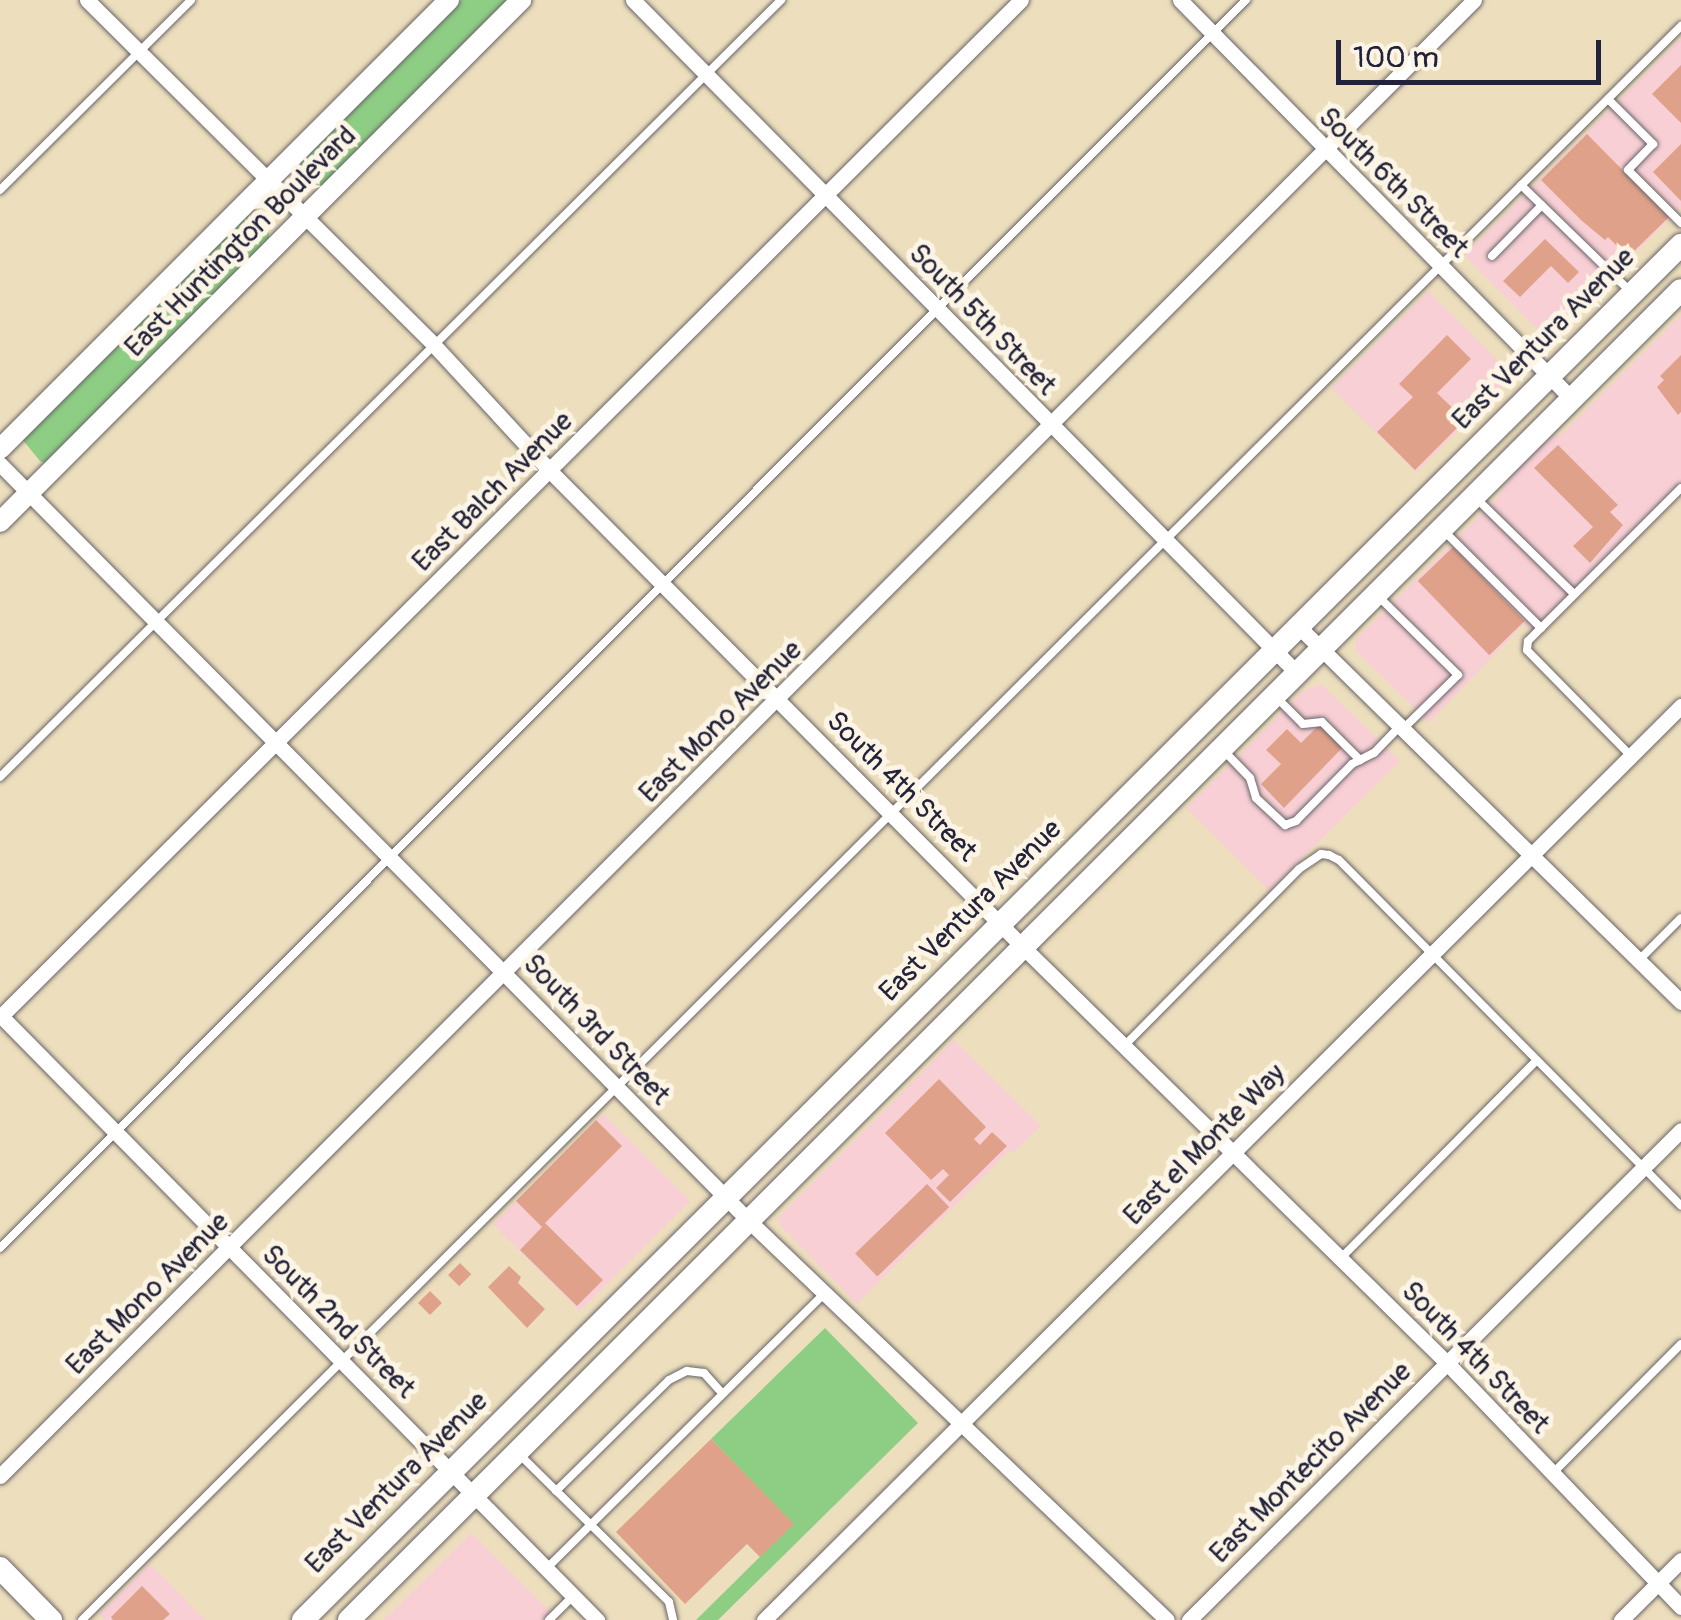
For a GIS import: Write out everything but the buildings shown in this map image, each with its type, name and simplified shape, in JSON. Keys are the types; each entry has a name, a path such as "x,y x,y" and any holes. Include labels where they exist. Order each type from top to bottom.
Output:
{"main road":[{"name":"East Ventura Avenue","path":"303,1620 1632,293 1678,254"},
{"path":"349,1620 1681,290"},
{"path":"0,1568 51,1620"}],"street":[{"name":"South 4th Street","path":"87,0 433,344 550,471 1000,924 1447,1363 1681,1607"},
{"name":"East Huntington Boulevard","path":"0,450 449,0"},
{"name":"East Huntington Boulevard","path":"0,522 521,0"},
{"name":"South 5th Street","path":"634,0 1297,673"},
{"name":"East Balch Avenue","path":"1,1016 1020,0"},
{"name":"South 6th Street","path":"1180,0 1572,400"},
{"name":"East Mono Avenue","path":"0,1476 1052,427 1474,0"},
{"name":"South 3rd Street","path":"0,464 750,1222 1168,1620"},
{"path":"1298,626 1681,1002"},
{"name":"East el Monte Way","path":"764,1620 1681,706"},
{"name":"South 2nd Street","path":"1,1016 597,1620"},
{"name":"East Montecito Avenue","path":"1189,1620 1681,1130"},
{"path":"1621,1620 1681,1560"}],"lane":[{"path":"0,190 191,0"},
{"path":"0,777 780,0"},
{"path":"0,1248 1246,0"},
{"path":"82,1620 1681,26"},
{"path":"1608,100 1653,144 1628,170 1681,224"},
{"path":"1521,185 1632,293"},
{"path":"1492,256 1542,205"},
{"path":"1630,756 1527,650 1528,641 1681,488"},
{"path":"1475,496 1574,594"},
{"path":"1442,529 1541,628"},
{"path":"1222,749 1250,778 1256,798 1285,825 1296,821 1458,675 1376,594"},
{"path":"1274,696 1303,724 1322,722 1360,760"},
{"path":"1125,1045 1298,869 1321,854 1338,860 1681,1206"},
{"path":"1640,960 1681,918"},
{"path":"1342,1258 1536,1061"},
{"path":"546,1568 825,1293"},
{"path":"1552,1474 1681,1344"},
{"path":"556,1491 669,1380 687,1371 704,1374 722,1394"},
{"path":"517,1452 669,1602 673,1620"},
{"path":"549,1620 573,1596"}],"shaded area":[{"path":"1681,39 1681,207 1548,340 1464,255"},
{"path":"1428,291 1513,376 1416,473 1331,388"},
{"path":"1681,315 1681,483 1532,631 1524,624 1429,723 1356,651 1356,639 1500,495 1512,473 1545,440 1562,434"},
{"path":"1321,684 1400,761 1269,891 1186,808 1303,691"},
{"path":"954,1040 1041,1126 1013,1153 1009,1151 857,1304 780,1225 778,1218"},
{"path":"603,1114 690,1201 580,1311 493,1224"},
{"path":"471,1533 551,1612 543,1620 384,1620"},
{"path":"150,1564 205,1620 105,1620 99,1614"}],"green space":[{"path":"461,0 510,0 319,189 314,186 298,170 299,161"},
{"path":"246,215 269,233 269,241 46,463 40,461 22,439"},
{"path":"825,1328 918,1423 718,1620 696,1620 793,1524 711,1439"}]}
